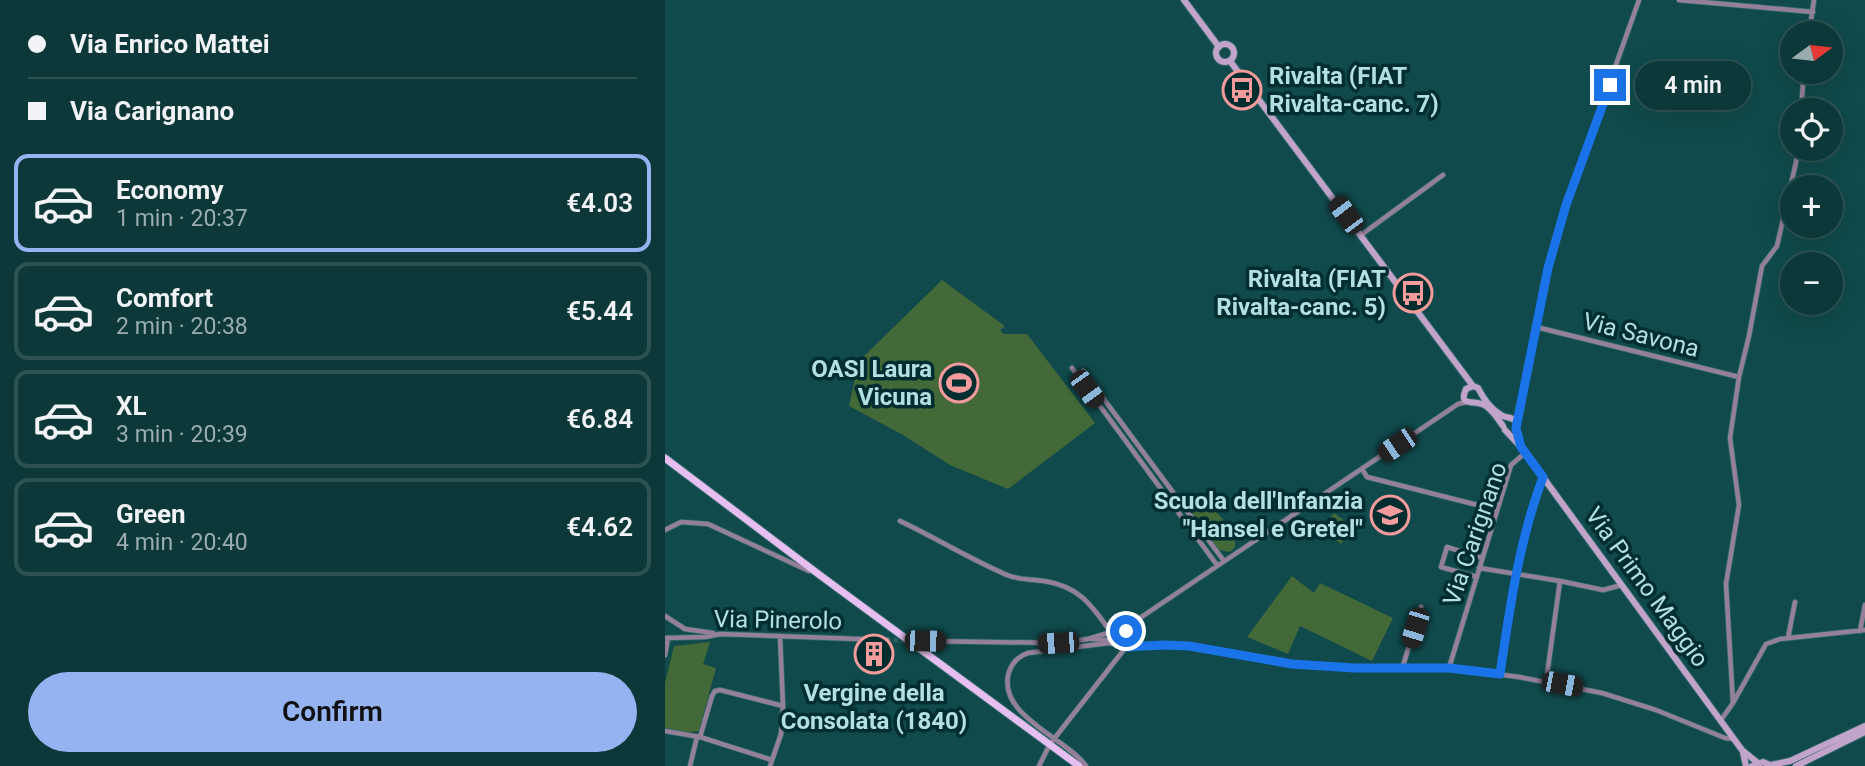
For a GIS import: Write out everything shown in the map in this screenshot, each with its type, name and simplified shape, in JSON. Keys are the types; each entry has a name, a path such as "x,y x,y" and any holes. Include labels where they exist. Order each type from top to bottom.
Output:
{"main road":[{"path":"1184,0 1219,47"},
{"path":"1225,44 1232,48 1234,56 1230,61 1223,62 1218,58 1219,47 1225,44"},
{"path":"1230,61 1462,370 1467,402 1476,402 1481,395"},
{"path":"1467,390 1478,388 1481,395 1501,415 1513,418 1516,426 1511,432 1504,428 1504,420 1507,417"},
{"name":"Via Primo Maggio","path":"1476,402 1486,405 1523,450 1742,750 1755,764"},
{"name":"Via Primo Maggio","path":"1516,426 1523,450"},
{"path":"665,458 821,576 1052,741 1079,766"},
{"path":"1755,764 1763,762 1772,766 1790,761 1865,726"},
{"path":"1796,766 1865,732"},
{"name":"Via Primo Maggio","path":"1742,750 1746,766"}],"street":[{"path":"1516,426 1548,268 1566,205 1639,0"},
{"path":"1679,0 1813,12"},
{"path":"1811,21 1814,0"},
{"path":"1733,703 1726,584 1739,505 1730,438 1739,377 1762,265 1777,246 1795,161"},
{"path":"1361,234 1443,175"},
{"name":"Via Savona","path":"1536,327 1739,377"},
{"path":"1072,368 1217,565"},
{"path":"1083,371 1224,561"},
{"path":"1458,404 1467,390"},
{"path":"1086,766 1052,741 1011,699 1006,684 1010,668 1020,656 1108,642 1217,565 1458,404 1467,402"},
{"path":"1507,417 1514,415 1520,408"},
{"name":"Via Carignano","path":"1449,668 1511,465 1523,450"},
{"path":"1361,469 1367,477 1497,510"},
{"path":"1500,674 1515,574 1530,512 1543,477"},
{"path":"900,521 1011,577 1047,581 1081,595 1115,636 1128,647 1189,646 1292,664 1402,669 1449,668 1546,681 1602,693 1656,709 1735,740"},
{"path":"665,530 681,522 708,524 821,576"},
{"path":"1477,577 1441,567 1447,547 1482,558"},
{"path":"1479,568 1604,590 1622,585"},
{"path":"1546,681 1560,581"},
{"path":"1788,638 1795,602"},
{"path":"1721,720 1771,641 1863,631 1865,605"},
{"path":"1402,669 1421,607"},
{"path":"665,617 685,629 720,634"},
{"name":"Via Pinerolo","path":"667,638 720,634 887,640"},
{"path":"665,731 699,737 771,763 781,734 783,706 780,636"},
{"path":"925,641 1041,644 1115,636"},
{"path":"1088,639 1108,642 1115,636"},
{"path":"665,655 667,638"},
{"path":"1039,766 1052,741 1128,647"},
{"path":"690,766 715,691 783,706"}],"green space":[{"name":"OASI Laura Vicuna","path":"942,280 1005,326 1000,330 1004,334 1027,334 1095,423 1008,489 950,465 903,435 849,406 859,361"},
{"path":"1206,505 1221,517 1234,537 1234,549 1229,552 1216,549 1191,514"},
{"path":"1334,513 1354,528 1341,544 1322,528"},
{"path":"1292,576 1314,593 1320,583 1393,618 1372,661 1300,626 1288,654 1247,637"},
{"path":"710,642 703,664 716,668 699,731 684,733 665,728 665,683 674,646"}],"tunnel":[{"path":"887,640 925,641"}],"place":[{"name":"Rivalta (FIAT Rivalta-canc. 7)","path":"1242,90"},
{"name":"Rivalta (FIAT Rivalta-canc. 5)","path":"1413,293"},
{"name":"OASI Laura Vicuna","path":"959,383"},
{"name":"Scuola dell'Infanzia \"Hansel e Gretel\"","path":"1390,515"},
{"name":"Vergine della Consolata (1840)","path":"874,654"}],"route":[{"path":"1126,631 1131,624 1117,631 1120,636 1118,643 1126,647 1189,646 1292,664 1354,668 1449,668 1500,674 1515,574 1530,512 1543,477 1521,447 1516,428 1548,268 1566,205 1610,85"}]}
